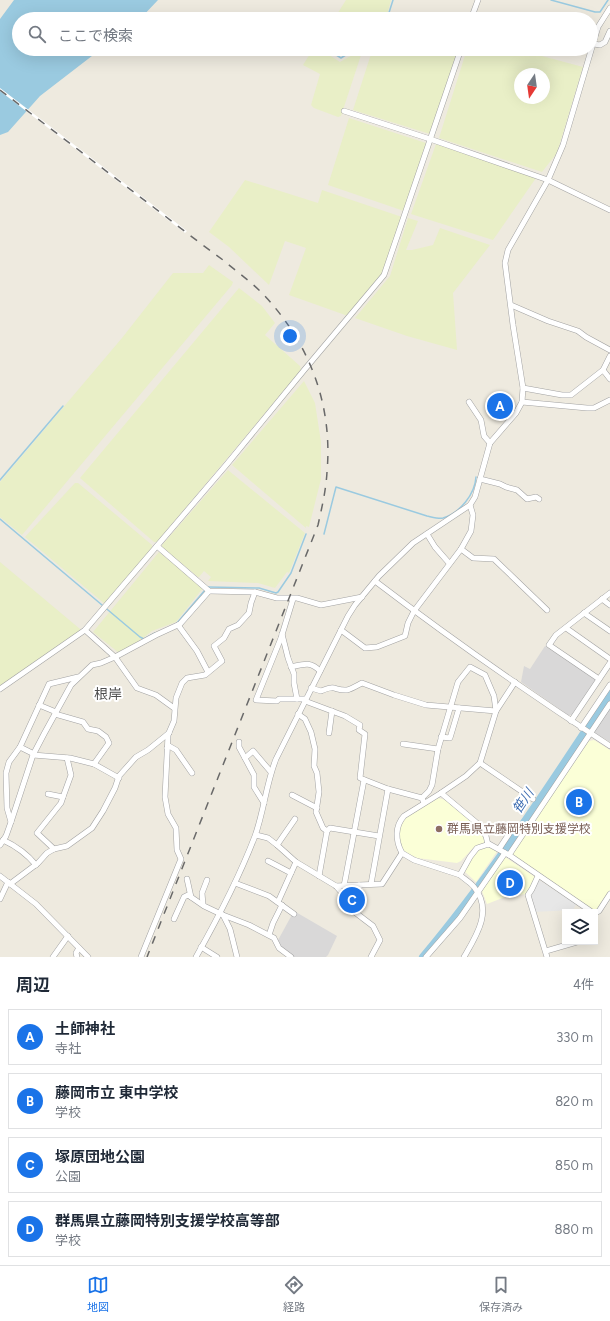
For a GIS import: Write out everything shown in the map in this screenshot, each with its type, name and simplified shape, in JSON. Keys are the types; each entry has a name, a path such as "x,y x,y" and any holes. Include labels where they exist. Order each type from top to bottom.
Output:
{"street":[{"path":"474,12 478,0"},
{"path":"598,31 600,24 610,8"},
{"path":"598,45 605,42 610,31"},
{"path":"0,690 85,630 384,275 459,56"},
{"path":"196,957 222,914 256,835 271,772 276,759 348,616 362,596 413,543 470,505 475,497 490,443 516,413 522,402 523,388 505,263 508,250 548,180 563,145 590,56"},
{"path":"344,111 548,180 610,210"},
{"path":"511,305 548,321 578,331 610,350"},
{"path":"523,388 562,395 571,395 603,370 610,356"},
{"path":"603,370 610,379"},
{"path":"522,402 594,408 610,400"},
{"path":"469,402 480,420 484,436 490,443"},
{"path":"480,479 517,490 527,498 536,497 539,499"},
{"path":"341,630 365,648 377,647 405,636 414,611 461,549 471,531 473,515 470,505"},
{"path":"427,534 435,547 449,563"},
{"path":"157,546 209,591 255,592 276,598 297,598 321,605 362,596"},
{"path":"461,549 473,558 494,560 548,610"},
{"path":"375,582 515,682 610,746"},
{"path":"36,865 17,847 2,842 11,822 34,754 71,685 92,665 115,657 183,622 209,591"},
{"path":"141,957 181,858 177,850 176,828 168,814 165,797 167,748 169,733 174,721 176,698 182,683 187,678 204,675 222,661 214,646 224,638 229,629 238,625 249,613 255,592"},
{"path":"600,679 548,645 556,635 610,593"},
{"path":"293,599 282,634 256,700 277,701 279,699 297,698 332,711 360,725 359,730 365,734 360,778 364,780 423,800 441,793 466,776 480,762 496,710 515,682"},
{"path":"602,599 610,605"},
{"path":"584,613 610,631"},
{"path":"178,625 197,651 208,672"},
{"path":"566,628 610,658"},
{"path":"85,630 115,657 137,688 156,695 174,708"},
{"path":"282,634 294,674 297,698"},
{"path":"291,667 305,663 314,666 320,672"},
{"path":"571,721 610,663"},
{"path":"464,957 477,935 482,922 483,910 477,891 460,875 414,860 402,853 396,832 400,820 423,800 432,785 441,737 458,682 470,667 484,675 494,696 493,700 496,710"},
{"path":"11,822 6,808 6,773 9,762 20,747 49,684 78,677"},
{"path":"311,688 321,691 332,687 346,690 362,683 426,705 496,710"},
{"path":"426,957 460,918 477,891 507,854 585,730 610,685"},
{"path":"585,730 610,704"},
{"path":"39,705 56,713 83,722 88,729 98,731 106,737 110,743 94,764"},
{"path":"441,737 450,738 459,708"},
{"path":"329,733 332,711"},
{"path":"298,714 305,719 311,732 315,749 314,766 317,773 319,792 316,812 323,828 327,831"},
{"path":"0,899 9,883 36,865 54,849 67,846 92,828 103,811 119,778 136,757 148,750 169,733"},
{"path":"239,742 239,747 254,775 254,787 264,803"},
{"path":"403,744 438,749"},
{"path":"167,748 169,746 176,750 192,773"},
{"path":"20,747 34,754 67,758 94,764 119,778"},
{"path":"245,758 253,751 271,772"},
{"path":"54,849 37,833 61,803 71,775 67,758"},
{"path":"480,762 532,799"},
{"path":"344,886 364,780"},
{"path":"371,884 388,788"},
{"path":"441,793 478,824 486,836 488,845"},
{"path":"48,794 63,797"},
{"path":"292,795 316,808"},
{"path":"277,845 295,819"},
{"path":"327,831 330,828 380,836"},
{"path":"319,876 327,831"},
{"path":"498,849 508,834"},
{"path":"256,835 268,838 296,862 336,886 343,894 352,910 373,926 380,940 371,957"},
{"path":"460,875 473,852 477,848 489,844 507,854 587,909"},
{"path":"336,886 382,884 402,853"},
{"path":"268,861 291,873"},
{"path":"269,935 296,862"},
{"path":"0,876 36,904 88,957"},
{"path":"538,876 528,895 547,954 570,945"},
{"path":"187,879 193,900 269,935 274,938 279,948 291,957"},
{"path":"203,905 202,893 206,880"},
{"path":"235,883 260,891 294,914"},
{"path":"355,912 360,892 359,885"},
{"path":"598,911 610,894"},
{"path":"174,919 184,897 188,895 191,897"},
{"path":"222,914 230,929 237,957"},
{"path":"53,957 68,936"},
{"path":"201,947 217,957"},
{"path":"77,957 76,953 79,948"}],"shaded area":[{"path":"346,0 391,0 388,12 338,12"},
{"path":"309,56 331,56 340,62 351,56 361,56 341,116 338,117 314,108 311,105 320,74 303,65"},
{"path":"370,56 457,56 430,134 353,110"},
{"path":"465,56 542,56 583,67 557,153 542,172 439,138"},
{"path":"349,118 426,143 404,211 328,185"},
{"path":"436,144 536,178 493,240 411,214"},
{"path":"245,180 318,203 322,190 402,217 382,274 348,316 289,295 306,248 285,241 269,285 229,247 209,232"},
{"path":"408,218 418,221 406,250 433,245 440,228 490,245 453,293 457,350 407,336 355,318 390,276"},
{"path":"209,265 233,282 232,285 22,535 0,517 0,482 122,338 173,273 203,273"},
{"path":"239,288 262,306 275,323 265,335 300,366 301,370 157,542 154,542 80,478"},
{"path":"304,381 315,403 321,442 321,479 309,527 306,526 306,528 232,465"},
{"path":"228,470 305,533 289,573 287,572 275,588 258,583 208,581 211,577 204,571 198,577 162,547 162,545"},
{"path":"75,483 78,483 152,545 152,549 105,604 25,537"},
{"path":"159,552 203,588 176,622 152,631 138,642 119,653 93,632"},
{"path":"0,562 80,629 80,631 0,687"},
{"path":"545,646 596,679 572,715 568,715 521,682 524,666 530,669"},
{"path":"610,707 610,742 595,733 595,729"},
{"path":"594,740 610,750 610,890 598,909 591,909 513,856 513,853 589,741"},
{"name":"群馬県立藤岡特別支援学校","path":"438,798 446,800 476,825 485,841 484,843 473,848 461,861 457,863 417,858 402,850 398,832 405,818"},
{"path":"491,847 498,850 476,882 464,871 476,852 482,848"},
{"path":"505,857 535,877 526,894 505,897 487,904 482,891"},
{"path":"539,880 576,904 574,909 533,912 530,898"},
{"path":"294,911 337,936 326,957 293,957 283,951 277,942"}],"green space":[{"path":"357,887 357,893 354,910 341,889"}],"water":[{"path":"14,0 158,0 147,12 12,12 12,56 92,56 40,96 8,132 0,135 0,19"}],"pier":[{"path":"0,88 187,231 185,233 0,91"}],"waterway":[{"path":"389,12 393,0"},
{"path":"551,0 595,12 600,12 608,0"},
{"path":"338,56 341,58 344,56"},
{"path":"0,480 63,406"},
{"path":"324,534 336,487 427,516 443,518 455,512 466,502 473,490 476,477"},
{"path":"0,519 140,637 144,639 155,633"},
{"path":"208,587 259,588 276,593 278,592 291,573 306,534"},
{"path":"177,623 205,590"},
{"name":"笹川","path":"423,957 497,861 610,694"}],"railway":[{"path":"0,90 223,260 262,293 279,312 305,353 314,375 326,422 328,447 326,479 324,498 318,525 147,957"}],"place":[{"name":"土師神社","path":"500,406"},
{"name":"藤岡市立 東中学校","path":"579,802"},
{"name":"群馬県立藤岡特別支援学校","path":"439,829"},
{"name":"群馬県立藤岡特別支援学校高等部","path":"510,883"},
{"name":"塚原団地公園","path":"352,900"}],"district":[{"name":"根岸","path":"108,694"}]}
